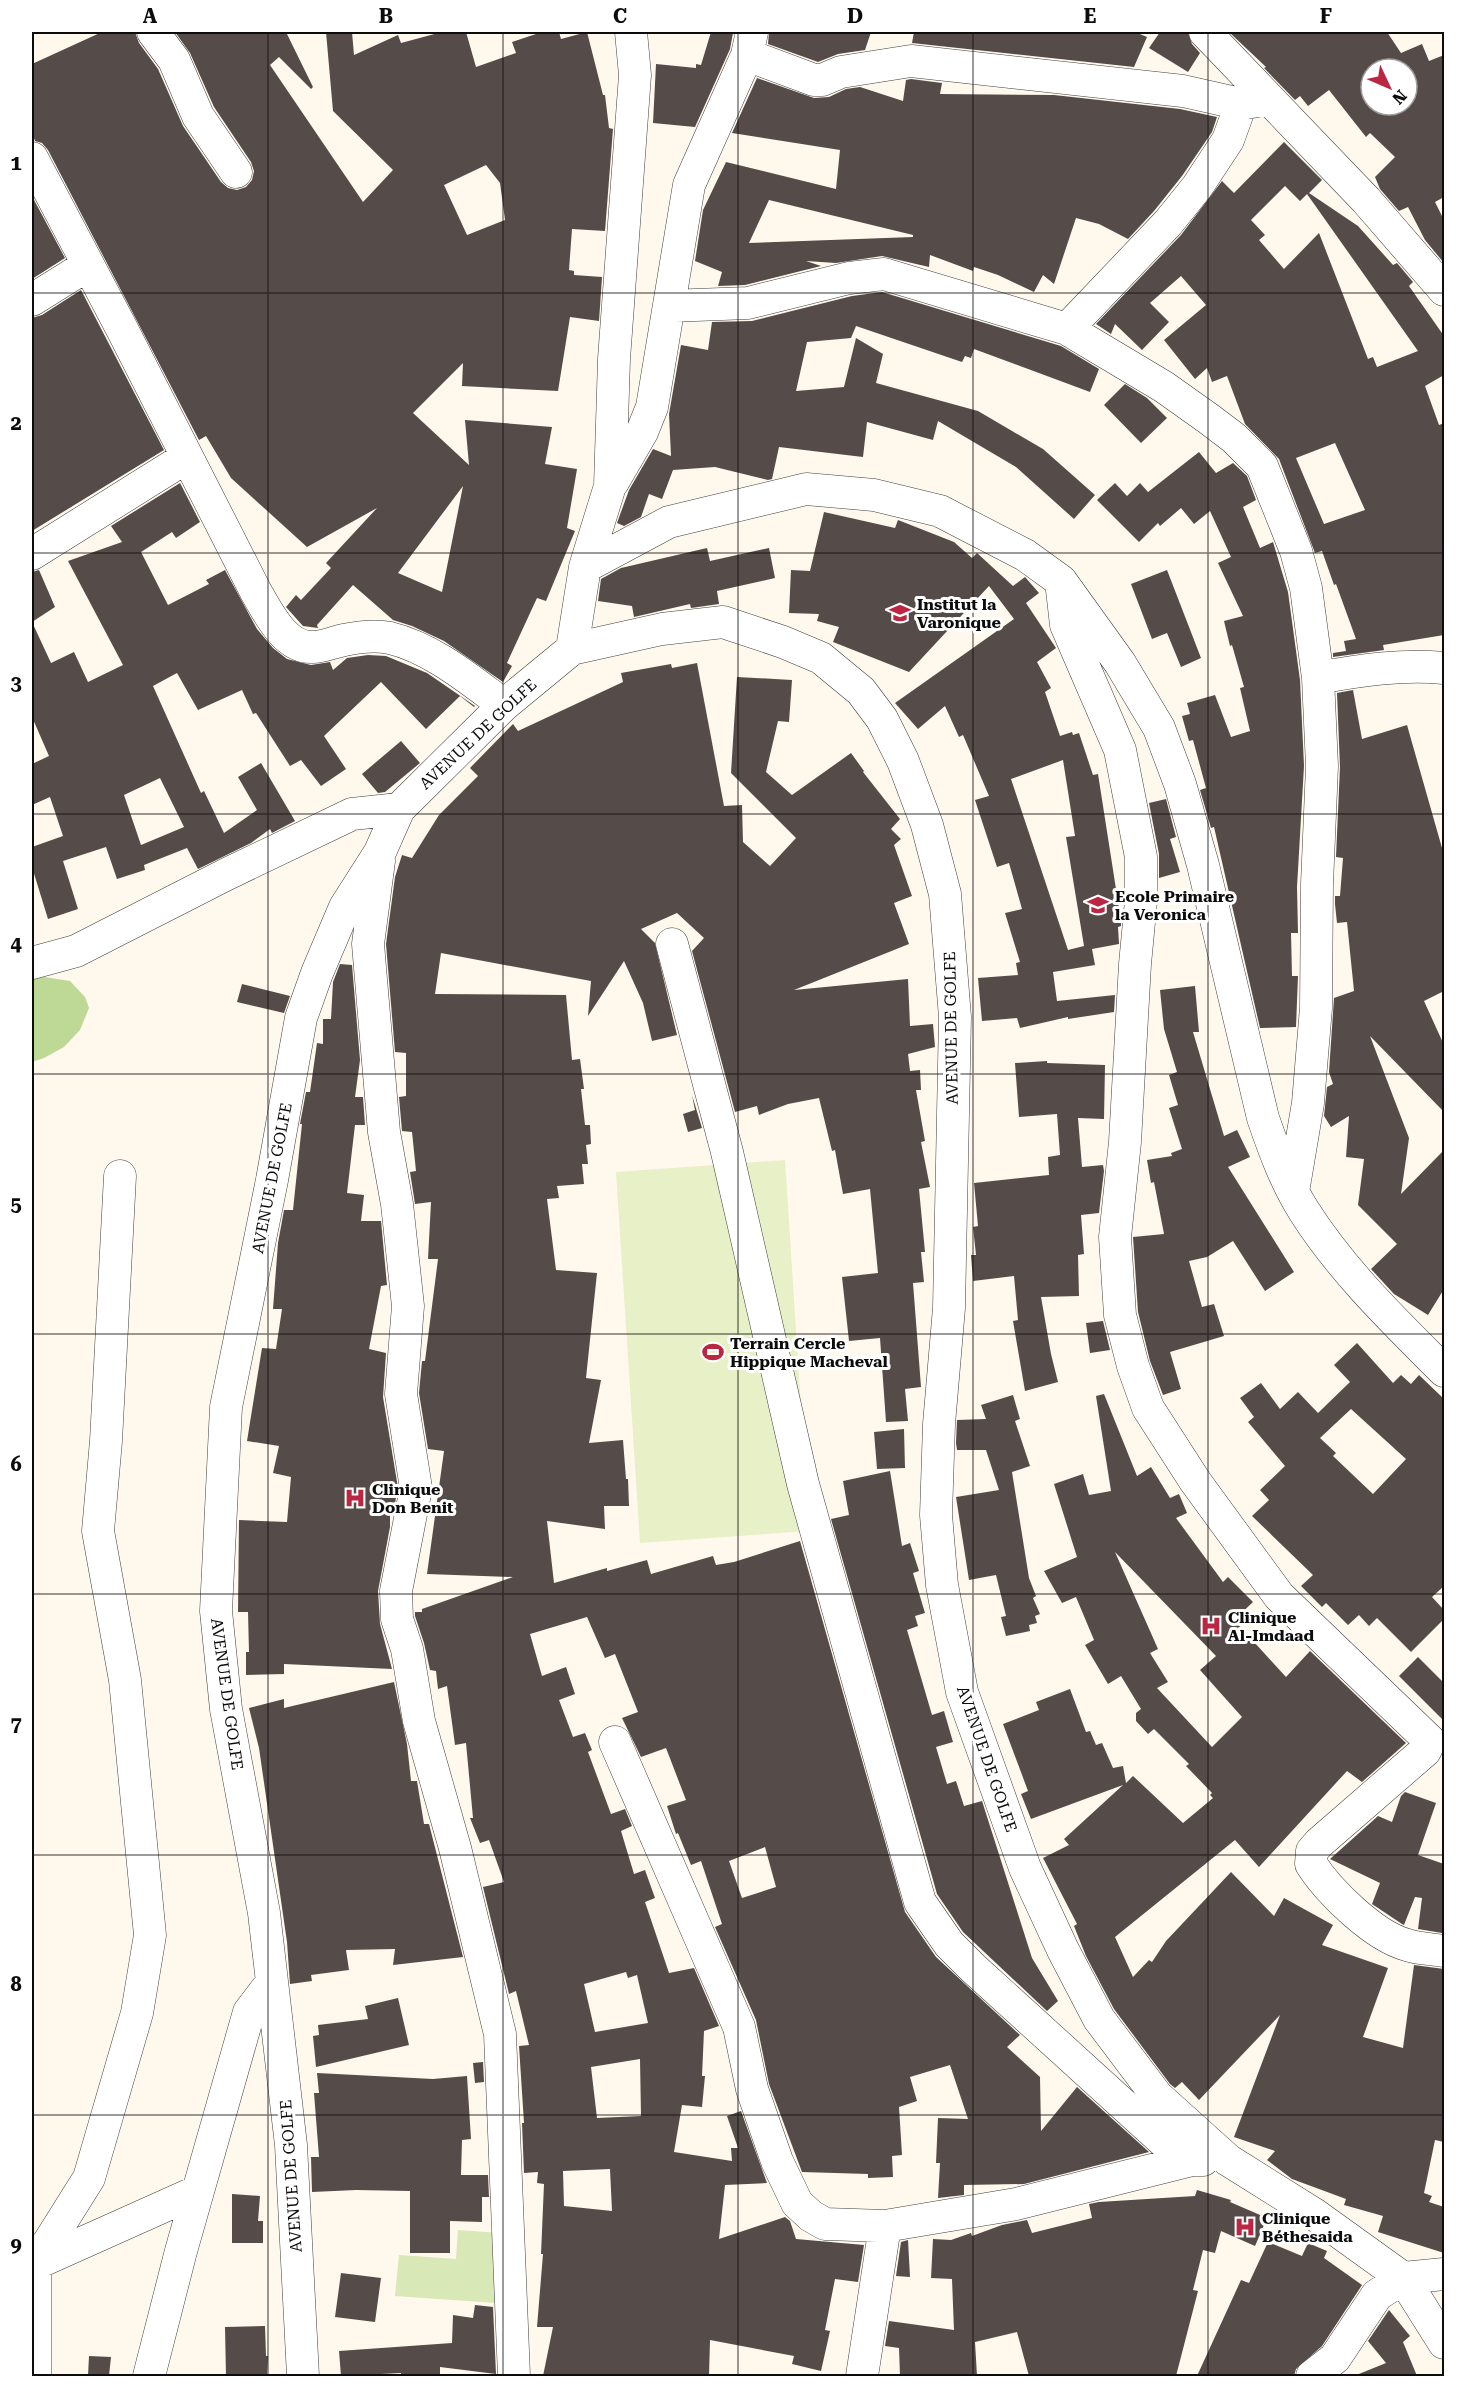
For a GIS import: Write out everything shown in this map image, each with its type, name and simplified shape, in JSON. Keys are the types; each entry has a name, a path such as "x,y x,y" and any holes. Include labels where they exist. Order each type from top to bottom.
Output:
{"street":[{"path":"153,32 174,60 198,116 236,172"},
{"path":"610,486 614,359 635,75 631,32"},
{"path":"1205,32 1231,57 1255,102 1366,200 1444,291"},
{"path":"572,649 585,567 610,486 642,432 652,406 688,185 749,43 814,80 822,80 841,72 911,61 1183,91 1255,102"},
{"path":"1067,329 1168,223 1197,187 1255,102"},
{"path":"32,158 256,592 277,625 298,644 312,647 357,637 388,638 415,647 454,669 504,705"},
{"path":"32,300 88,265"},
{"path":"669,306 748,303 849,279 884,274 1067,329 1164,387 1234,438 1262,466 1296,550 1306,588 1318,678 1322,766 1317,884 1316,1008 1308,1104 1293,1192"},
{"path":"32,554 187,457"},
{"path":"585,567 669,522 806,489 874,495 940,511 1025,555 1061,581 1120,663 1159,728 1180,784 1203,865 1263,1118 1293,1192 1329,1247 1385,1312 1444,1371"},
{"path":"1061,581 1066,625 1120,750 1141,857 1142,901 1135,964 1125,1142 1115,1237 1120,1315 1133,1366 1148,1408 1196,1481 1279,1596 1437,1733 1419,1757 1319,1843 1312,1851 1311,1864 1322,1882 1365,1922 1405,1945 1444,1951"},
{"name":"AVENUE DE GOLFE","path":"303,2376 291,2145 264,1913 226,1708 216,1611 226,1407 272,1180 301,1018 345,907 380,852 399,809 504,705 572,649 662,629 723,622 783,642 821,658 861,691 882,719 903,761 927,825 945,894 955,1017 949,1308 939,1424 936,1515 942,1585 962,1692 1025,1868 1063,1950 1099,2019 1157,2096 1228,2160 1314,2214 1403,2278"},
{"path":"1318,678 1371,669 1414,665 1444,668"},
{"path":"32,963 76,951 227,874 352,814 399,809"},
{"path":"380,852 368,944 384,1132 397,1204 408,1306 401,1394 416,1488 396,1591 396,1619 406,1649 419,1721 455,1848 500,2034 514,2376"},
{"path":"672,944 727,1152 803,1484 921,1902 949,1944 973,1968 1172,2149 1192,2160"},
{"path":"35,2376 33,2257 88,2178 137,2013 150,1935 125,1680 99,1531 120,1176"},
{"path":"615,1742 701,1945 739,2027 752,2089 789,2189 797,2203 811,2216 825,2224 885,2226 1016,2204 1192,2160 1228,2160"},
{"path":"149,2376 198,2190 249,2012 272,1982"},
{"path":"33,2257 198,2190"},
{"path":"862,2376 885,2226"},
{"path":"1312,2376 1335,2358 1377,2295 1403,2278 1444,2274"},
{"path":"1403,2278 1444,2343"}],"green space":[{"path":"32,975 70,981 85,997 89,1008 80,1030 64,1047 32,1062"},
{"name":"Terrain Cercle Hippique Macheval","path":"785,1160 809,1531 640,1543 616,1172"},
{"path":"458,2230 501,2233 496,2303 395,2296 399,2255 456,2259"}],"building":[{"path":"102,32 135,32 139,43 158,69 183,126 221,182 228,188 237,190 246,187 252,180 254,171 251,162 214,107 190,53 175,32 286,32 313,87 311,89 279,57 270,65 363,202 393,170 333,111 326,32 352,32 354,55 398,35 401,43 442,32 466,32 476,67 516,53 512,42 542,32 559,32 561,39 587,32 603,95 605,95 609,128 613,129 605,231 572,229 569,270 574,271 574,275 602,277 599,321 570,317 558,391 462,386 463,363 413,413 469,465 465,420 552,427 545,464 577,469 567,528 575,531 546,601 537,598 507,663 512,666 503,682 444,641 393,620 353,585 317,625 318,628 303,626 286,607 296,595 301,600 331,568 326,563 377,508 307,547 231,478 206,436 199,440 48,150 42,143 35,141 32,132 32,64","holes":["486,165 500,183 505,220 467,235 444,185","463,486 442,592 398,573"]},
{"path":"711,32 733,33 730,49 695,127 653,123 656,64 696,68 696,64 701,65"},
{"path":"769,32 871,32 865,50 838,54 818,62 768,44"},
{"path":"914,32 1135,32 1147,37 1134,67 912,43"},
{"path":"1160,32 1188,32 1192,44 1200,53 1188,72 1149,48"},
{"path":"1229,32 1387,32 1401,53 1422,44 1429,61 1444,55 1444,197 1435,202 1444,220 1444,263 1425,240 1408,207 1399,211 1380,189 1375,177 1395,157 1370,133 1366,137 1329,90 1308,106 1300,96 1295,100 1264,68 1266,67"},
{"path":"757,78 814,98 829,97 846,89 860,87 903,101 906,80 911,79 942,83 940,94 1054,95 1180,109 1217,117 1212,132 1182,176 1128,239 1099,224 1076,218 1054,284 1043,275 1034,292 998,275 974,267 973,271 930,255 929,267 882,256 836,263 806,261 821,266 745,285 718,286 722,272 695,261 703,210 726,162 836,189 840,150 732,133","holes":["769,200 913,235 913,237 749,243"]},
{"path":"1284,142 1322,180 1309,193 1358,226 1393,265 1397,263 1413,282 1409,286 1444,336 1444,375 1425,386 1439,425 1444,423 1444,635 1383,645 1384,650 1333,657 1333,653 1346,651 1344,641 1356,639 1322,551 1315,553 1279,459 1245,424 1227,376 1212,382 1207,368 1195,379 1164,340 1206,305 1181,276 1150,303 1169,322 1142,350 1115,324 1111,334 1096,324 1181,235 1222,181 1234,193","holes":["1285,186 1300,201 1307,194 1418,351 1377,367 1373,357 1368,359 1319,233 1284,269 1259,240 1265,235 1251,220","1335,443 1365,510 1324,524 1296,458"]},
{"path":"32,199 65,258 32,279"},
{"path":"81,290 164,450 32,531 32,318 42,315"},
{"path":"882,292 1061,346 1099,369 1090,392 974,349 971,358 965,356 962,362 856,326 851,338 807,342 796,391 844,387 856,338 883,354 876,383 978,411 1043,449 1095,495 1074,519 1016,467 938,421 933,440 867,422 863,457 779,447 772,479 768,480 715,467 673,470 662,499 649,494 641,517 624,526 617,523 629,490 653,449 671,456 669,414 681,345 708,350 712,322 752,321 852,296"},
{"path":"1125,384 1147,398 1167,418 1141,443 1104,405"},
{"path":"1199,452 1216,473 1233,463 1247,476 1256,500 1243,507 1260,548 1273,542 1288,592 1300,680 1304,766 1297,887 1298,933 1291,933 1292,976 1298,976 1296,1027 1260,1028 1214,827 1211,828 1200,790 1206,788 1193,740 1189,741 1182,716 1190,714 1187,703 1215,695 1231,737 1250,731 1240,688 1244,687 1224,621 1243,616 1218,563 1231,557 1210,511 1194,524 1181,508 1160,526 1158,523 1139,542 1097,500 1115,483 1127,496 1140,483 1148,492"},
{"path":"180,483 200,522 176,538 172,532 141,552 168,605 209,584 206,580 225,570 257,629 273,648 287,659 311,665 330,662 333,670 347,658 368,655 386,656 427,673 475,706 460,696 426,729 381,682 324,736 346,769 321,786 301,760 290,766 256,713 253,714 242,690 198,710 177,673 153,686 201,793 204,791 224,833 257,810 238,777 261,763 295,821 272,833 270,829 251,843 198,869 187,848 144,865 145,870 117,879 106,847 63,861 78,909 48,919 32,867 32,847 63,836 50,797 32,805 32,764 49,756 32,717 32,622 51,663 74,652 88,682 123,665 68,561 122,542 111,526","holes":["160,778 184,827 141,845 124,795"]},
{"path":"824,512 895,528 898,520 954,542 972,558 977,553 1013,586 1025,577 1039,593 1026,603 1056,648 1037,662 1051,688 1045,692 1060,736 1072,732 1073,735 1079,733 1093,775 1098,774 1121,921 1121,926 1118,927 1119,944 1092,949 1095,965 1053,972 1057,1001 1115,995 1114,1012 1068,1019 1068,1017 1020,1028 1017,1018 982,1021 978,978 1018,975 1016,963 1020,962 1005,913 1022,909 1009,863 997,867 975,800 989,796 963,735 959,737 945,706 918,729 895,703 1014,619 989,586 909,672 833,642 839,627 817,621 819,614 789,613 791,570 810,571","holes":["1063,760 1075,836 1066,837 1084,946 1068,950 1011,779"]},
{"path":"707,548 710,561 769,548 775,578 717,591 719,604 691,608 690,604 634,617 632,606 598,601 601,579 621,568"},
{"path":"39,570 55,607 32,622 32,572"},
{"path":"1167,570 1201,658 1181,667 1167,633 1152,639 1131,584"},
{"path":"697,663 724,806 742,805 743,842 770,866 796,838 731,773 737,677 792,680 789,722 778,721 766,772 792,795 851,753 900,819 891,829 901,839 894,845 912,896 894,903 909,944 794,990 908,979 910,1026 933,1024 935,1047 908,1054 910,1071 920,1070 921,1090 916,1090 925,1141 921,1142 930,1187 919,1189 925,1252 921,1252 924,1282 913,1283 921,1387 905,1389 908,1421 886,1422 880,1338 849,1341 842,1277 878,1273 870,1189 843,1194 835,1150 832,1151 819,1098 788,1104 759,1115 757,1106 735,1112 692,951 704,938 677,913 641,929 655,943 677,1035 652,1041 643,1003 624,961 588,1016 591,981 441,953 435,994 566,995 572,1060 580,1059 585,1125 590,1125 591,1144 586,1145 588,1164 582,1164 584,1184 557,1186 559,1198 547,1199 556,1270 597,1273 586,1378 601,1380 589,1443 623,1440 629,1506 604,1506 605,1529 547,1521 554,1583 607,1568 607,1571 647,1560 651,1574 713,1556 716,1565 734,1562 800,1541 905,1912 936,1957 1020,2035 1007,2047 1040,2077 1041,2131 1077,2087 1149,2152 1024,2184 964,2185 964,2195 938,2198 940,2163 936,2163 938,2118 968,2119 950,2065 910,2077 917,2101 899,2107 902,2155 892,2156 893,2177 868,2178 868,2174 802,2172 769,2084 756,2020 715,1927 722,1924 701,1861 691,1865 678,1833 676,1834 667,1806 686,1800 666,1748 641,1757 622,1718 638,1712 615,1654 605,1658 587,1617 530,1634 542,1676 566,1667 575,1694 559,1700 573,1737 585,1733 592,1750 588,1752 611,1814 625,1809 632,1826 621,1831 634,1874 645,1870 655,1898 645,1902 669,1973 694,1968 719,2026 704,2031 702,2076 705,2076 702,2107 682,2105 674,2152 732,2161 731,2148 738,2148 727,2116 741,2111 767,2183 725,2185 719,2239 785,2217 790,2221 796,2239 864,2245 858,2282 835,2279 825,2330 830,2331 821,2371 792,2364 794,2356 710,2340 709,2376 543,2376 553,2327 537,2327 543,2254 541,2254 544,2184 537,2183 538,2172 524,2173 522,2123 524,2123 519,2046 529,2045 516,1991 509,1994 483,1887 504,1882 489,1840 480,1843 470,1818 473,1818 466,1743 455,1745 447,1686 438,1689 436,1671 430,1670 415,1616 415,1612 422,1612 422,1609 513,1577 427,1574 444,1451 428,1449 419,1393 438,1259 428,1259 431,1202 415,1204 410,1172 416,1171 412,1132 402,1131 399,1097 406,1096 406,1053 395,1052 386,944 395,877 402,855 412,858 439,815 478,776 470,768 513,724 518,731 623,682 621,673 671,664 672,668","holes":["765,1847 776,1887 742,1898 729,1861","626,1972 628,1978 637,1975 648,2023 595,2032 584,1984","640,2059 641,2116 597,2118 591,2067","610,2169 612,2211 564,2206 563,2171"]},
{"path":"1353,690 1362,739 1407,725 1444,855 1444,991 1424,1001 1444,1045 1444,1112 1370,1036 1409,1138 1401,1194 1444,1150 1444,1289 1428,1315 1394,1294 1371,1269 1397,1244 1358,1205 1364,1159 1346,1157 1349,1116 1331,1127 1324,1116 1327,1087 1333,1084 1329,1072 1334,998 1354,991 1347,922 1337,923 1335,904 1335,896 1340,896 1343,858 1336,857 1340,767 1337,693"},
{"path":"401,741 420,763 385,792 378,793 362,774"},
{"path":"1166,799 1176,837 1170,839 1180,872 1159,878 1159,854 1149,803"},
{"path":"340,964 352,965 360,1060 355,1097 363,1097 365,1125 355,1125 347,1193 364,1195 361,1221 381,1221 387,1285 381,1286 369,1349 386,1353 383,1397 398,1488 394,1508 390,1508 390,1527 378,1591 380,1624 392,1669 284,1664 284,1674 246,1675 246,1652 249,1652 248,1612 238,1612 239,1520 287,1522 291,1477 273,1473 279,1446 247,1441 262,1348 276,1349 282,1309 273,1309 278,1243 284,1210 293,1210 302,1124 300,1124 306,1092 310,1092 317,1043 323,1044 323,1019 331,1019 333,982"},
{"path":"242,984 290,996 284,1013 237,1002"},
{"path":"1195,986 1199,1032 1193,1032 1224,1136 1237,1130 1250,1157 1228,1167 1294,1272 1265,1291 1233,1241 1207,1257 1189,1261 1202,1307 1214,1304 1224,1336 1170,1352 1181,1389 1163,1395 1150,1361 1138,1312 1133,1237 1164,1234 1154,1182 1151,1183 1147,1160 1172,1156 1171,1153 1182,1149 1169,1108 1178,1105 1169,1075 1177,1072 1164,1029 1160,990"},
{"path":"1047,1061 1047,1063 1105,1065 1104,1119 1078,1118 1082,1167 1103,1165 1104,1171 1099,1213 1081,1215 1084,1254 1078,1255 1079,1296 1041,1297 1058,1382 1025,1391 1013,1321 1018,1320 1014,1276 973,1281 971,1255 976,1255 973,1227 978,1226 974,1183 1049,1175 1048,1157 1060,1155 1057,1114 1019,1117 1015,1063"},
{"path":"692,1095 702,1128 688,1132 683,1114 695,1110"},
{"path":"1103,1321 1110,1350 1090,1353 1086,1323"},
{"path":"1357,1343 1393,1383 1401,1375 1411,1384 1419,1375 1444,1399 1444,1586 1432,1597 1444,1610 1444,1619 1411,1652 1377,1618 1369,1626 1359,1615 1348,1625 1326,1603 1322,1607 1301,1586 1313,1575 1252,1516 1269,1500 1260,1490 1285,1466 1248,1422 1254,1417 1240,1398 1261,1383 1280,1409 1298,1392 1318,1413 1350,1382 1334,1365","holes":["1351,1409 1406,1459 1373,1494 1333,1456 1336,1453 1320,1438"]},
{"path":"1104,1394 1137,1476 1151,1467 1170,1498 1179,1494 1187,1513 1176,1518 1223,1582 1228,1577 1253,1602 1234,1620 1286,1677 1310,1651 1406,1743 1362,1782 1347,1771 1259,1867 1235,1840 1115,1937 1133,1977 1149,1960 1152,1962 1166,1941 1231,1872 1274,1916 1284,1898 1333,1925 1322,1945 1388,1968 1363,2037 1403,2048 1414,1965 1444,1969 1444,2142 1435,2140 1424,2193 1432,2196 1429,2202 1444,2207 1444,2253 1378,2232 1383,2216 1344,2205 1346,2199 1292,2179 1267,2160 1275,2151 1234,2137 1280,2015 1199,2100 1182,2082 1175,2088 1170,2084 1114,2009 1086,1956 1074,1926 1077,1924 1043,1858 1069,1845 1064,1839 1123,1785 1031,1819 1021,1794 1028,1791 1003,1724 1039,1710 1036,1702 1070,1689 1086,1732 1090,1731 1096,1745 1102,1743 1113,1768 1123,1766 1126,1783 1133,1776 1183,1823 1213,1798 1210,1795 1212,1793 1186,1766 1189,1764 1154,1729 1148,1734 1136,1721 1136,1713 1141,1709 1121,1676 1108,1684 1085,1645 1094,1640 1076,1597 1062,1603 1044,1571 1077,1557 1054,1484 1083,1474 1089,1495 1111,1491 1096,1396","holes":["1115,1552 1216,1656 1200,1670 1242,1717 1212,1747 1157,1688 1168,1682 1150,1653 1158,1649"]},
{"path":"1013,1395 1020,1419 1015,1421 1030,1466 1012,1472 1029,1578 1036,1596 1033,1598 1040,1614 1035,1616 1037,1623 1029,1625 1030,1631 1006,1636 1001,1617 1006,1616 996,1575 969,1580 956,1497 999,1490 986,1450 957,1450 956,1443 957,1420 986,1419 981,1405"},
{"path":"904,1429 905,1468 877,1469 874,1432"},
{"path":"890,1471 902,1546 910,1543 919,1571 913,1573 925,1613 915,1616 918,1626 907,1630 932,1715 944,1711 953,1742 936,1747 947,1784 956,1781 964,1806 982,1801 1032,1958 1058,2001 1047,2011 963,1932 937,1894 831,1519 849,1515 843,1481"},
{"path":"1418,1657 1444,1683 1444,1721 1399,1676"},
{"path":"394,1682 407,1744 411,1781 417,1781 424,1824 429,1824 463,1957 393,1965 395,1949 346,1950 349,1970 311,1975 312,1981 290,1984 287,1942 259,1748 249,1708 284,1699 284,1708"},
{"path":"1405,1792 1436,1803 1418,1855 1444,1864 1442,1933 1418,1929 1422,1898 1415,1897 1404,1925 1372,1904 1380,1883 1330,1859 1378,1816 1392,1822 1401,1796"},
{"path":"398,1998 409,2045 316,2067 313,2036 319,2035 318,2025 368,2019 365,2006"},
{"path":"483,2062 484,2082 475,2083 473,2063"},
{"path":"317,2073 433,2079 467,2076 471,2139 462,2140 461,2175 488,2175 489,2197 482,2197 482,2222 450,2221 450,2253 410,2253 410,2191 312,2192 311,2157 319,2157 314,2093 319,2093"},
{"path":"1197,2190 1231,2200 1230,2202 1267,2218 1255,2246 1221,2231 1215,2253 1203,2250 1193,2290 1198,2291 1176,2376 1029,2376 1017,2332 975,2342 977,2376 900,2376 899,2348 885,2346 889,2321 954,2330 952,2279 931,2278 933,2239 951,2240 971,2233 972,2236 1002,2225 1027,2220 1032,2233 1092,2218 1089,2204 1195,2196"},
{"path":"232,2194 260,2196 258,2221 263,2221 263,2243 232,2243"},
{"path":"908,2240 910,2277 896,2276 901,2242"},
{"path":"1268,2242 1302,2256 1308,2243 1327,2251 1324,2258 1362,2285 1322,2346 1296,2369 1294,2376 1197,2376 1241,2280 1249,2283"},
{"path":"341,2273 381,2278 375,2322 335,2317"},
{"path":"475,2305 493,2307 496,2374 440,2367 440,2376 401,2376 401,2373 341,2376 339,2351 452,2343 453,2315 473,2318"},
{"path":"1389,2310 1410,2336 1403,2342 1417,2376 1354,2376 1386,2363 1368,2341"},
{"path":"265,2326 267,2376 226,2376 225,2327"},
{"path":"89,2356 111,2357 109,2376 88,2376"}],"place":[{"name":"Institut la Varonique","path":"900,613"},
{"name":"Ecole Primaire la Veronica","path":"1098,905"},
{"name":"Terrain Cercle Hippique Macheval","path":"713,1352"},
{"name":"Clinique Don Benit","path":"355,1498"},
{"name":"Clinique Al-Imdaad","path":"1211,1626"},
{"name":"Clinique Béthesaida","path":"1245,2227"}]}
